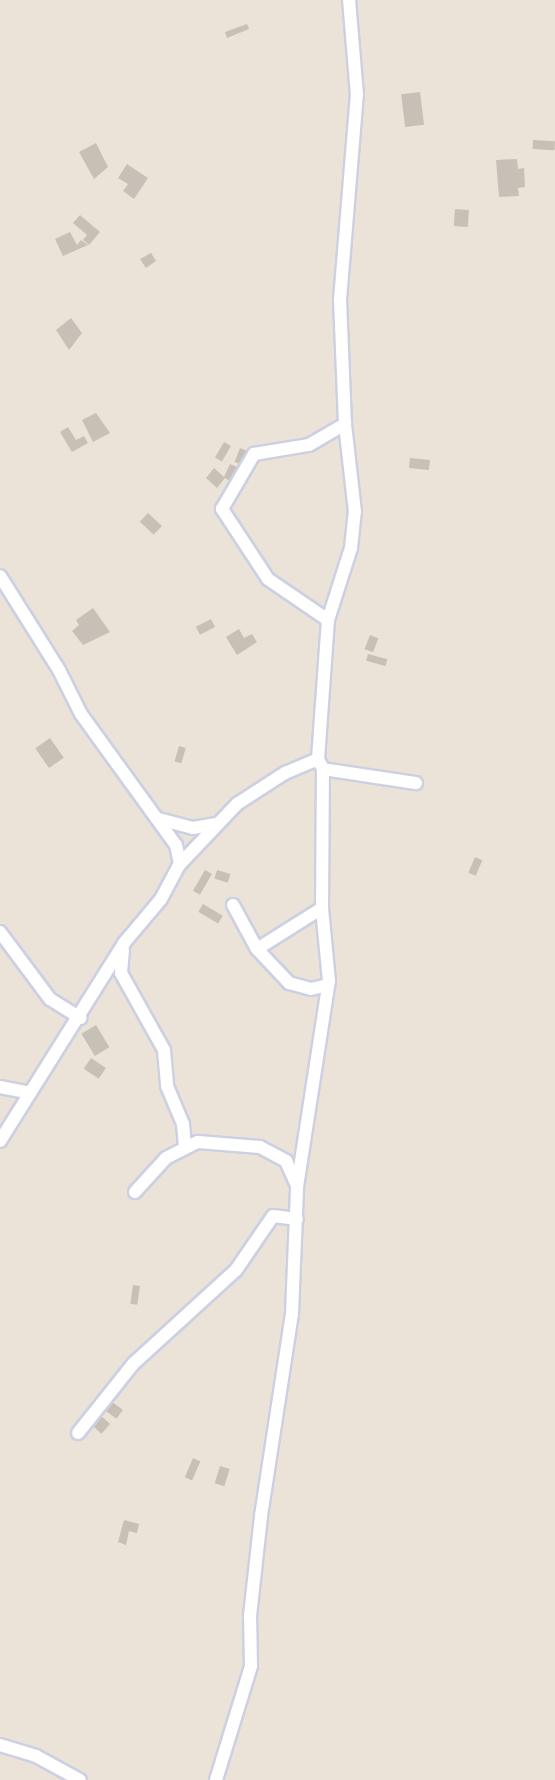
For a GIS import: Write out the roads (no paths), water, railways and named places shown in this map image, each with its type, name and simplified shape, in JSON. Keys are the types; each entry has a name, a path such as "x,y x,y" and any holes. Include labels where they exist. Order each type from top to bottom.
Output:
{"street":[{"path":"216,1780 251,1666 250,1616 292,1314 298,1219 297,1187 328,985 322,908 321,764 328,620 354,525 345,424 340,300 357,95 349,0"},
{"path":"328,620 268,579 222,509 254,454 309,445 345,424"},
{"path":"0,576 59,670 81,714 176,845 180,864"},
{"path":"0,1142 81,1018 124,943 162,899 180,864 215,824 252,793 321,764 416,783"},
{"path":"159,819 193,828 215,824"},
{"path":"233,905 257,949 289,983 311,989 328,985"},
{"path":"257,949 322,908"},
{"path":"0,932 50,999 81,1018"},
{"path":"124,943 121,973 164,1050 167,1086 180,1113 186,1145"},
{"path":"0,1087 30,1093"},
{"path":"135,1192 166,1158 186,1145 234,1142 260,1147 286,1161 297,1187"},
{"path":"78,1433 134,1364 236,1270 273,1216 298,1219"},
{"path":"0,1745 36,1756 80,1780"}]}
